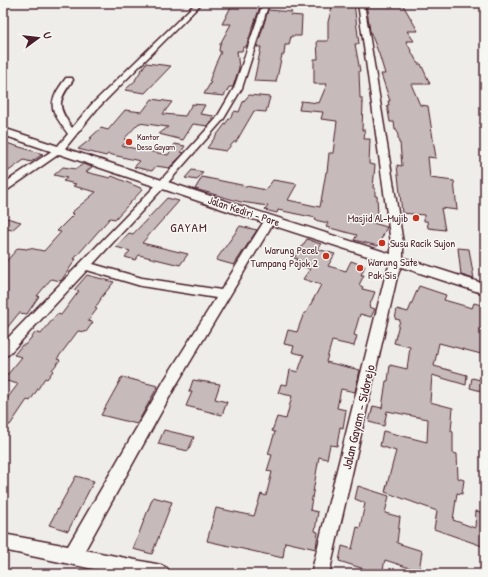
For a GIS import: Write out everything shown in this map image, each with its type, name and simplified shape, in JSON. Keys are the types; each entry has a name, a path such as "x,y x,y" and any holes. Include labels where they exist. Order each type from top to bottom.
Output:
{"main road":[{"name":"Jalan Kediri - Pare","path":"3,131 485,290"}],"street":[{"path":"3,190 59,150 94,107 200,3"},
{"path":"3,351 162,184 219,120 238,88 266,3"},
{"path":"361,3 397,243 397,260"},
{"path":"69,80 60,91 55,104 56,110 72,134"},
{"path":"72,556 170,383 270,220"},
{"name":"Jalan Gayam - Sidorejo","path":"320,574 391,277 397,260"},
{"path":"84,265 141,282 225,295"},
{"path":"3,542 162,574"}],"building":[{"path":"233,3 261,4 246,47 243,47 242,51 237,51 239,68 233,87 229,87 224,96 204,94 211,82 209,82 221,52 219,51 220,44 231,24 222,24"},
{"path":"333,3 354,3 359,44 355,44 360,71 360,98 362,98 363,103 362,130 365,130 364,139 370,139 369,164 375,165 373,188 375,188 375,196 377,196 378,215 373,223 387,227 378,246 354,240 357,235 326,227 328,223 315,220 316,218 278,210 277,213 265,210 268,206 241,202 195,189 202,177 266,190 273,180 297,184 288,200 320,207 329,153 333,153 337,121 321,119 323,112 299,110 301,101 319,103 327,84 314,84 314,59 318,59 317,41 328,41 328,22"},
{"path":"366,3 399,3 403,5 418,31 407,31 414,41 406,41 418,64 421,64 430,84 411,84 420,105 428,106 436,158 428,157 430,178 454,181 457,210 441,208 445,230 428,228 427,221 424,221 424,215 402,213 397,165 402,166 400,143 397,130 395,130 394,122 390,122 387,105 389,105 388,101 390,101 381,74 385,74 370,31"},
{"path":"268,10 292,12 290,15 302,16 301,36 291,36 289,45 285,45 284,55 282,55 276,82 254,81 261,47 257,47"},
{"path":"146,63 171,66 145,93 125,90 136,80"},
{"path":"249,95 270,97 266,112 254,111 236,142 234,142 226,151 207,148 235,111 239,112 243,102"},
{"path":"152,99 172,102 163,114 185,116 192,104 205,105 200,114 214,116 208,126 193,124 183,140 159,134 168,127 139,123 124,139 128,140 122,146 168,155 175,144 185,146 181,152 184,153 169,168 156,166 152,171 134,167 140,161 108,154 106,156 78,149 92,138 90,138 101,128 108,130 125,110 142,112"},
{"path":"3,142 43,154 31,162 24,160 3,175"},
{"path":"83,164 92,167 86,172 110,178 112,176 143,189 115,219 110,218 74,259 76,259 61,281 51,279 37,296 39,296 27,314 19,313 3,333 3,265 18,248 29,248 44,251 61,232 57,231 74,214 71,213 96,192 73,186 76,184 63,181 67,178 54,175 63,167 76,169"},
{"path":"192,170 203,172 197,180 185,178"},
{"path":"167,198 179,201 142,243 188,254 180,265 139,255 135,260 125,257 130,251 116,247 129,233 133,234"},
{"path":"3,217 21,222 12,230 3,228"},
{"path":"240,226 257,230 234,265 216,260"},
{"path":"307,239 321,244 317,249 335,254 328,266 346,271 351,261 365,266 361,275 364,275 359,285 363,287 362,289 375,292 369,307 375,309 371,317 360,314 354,335 357,336 354,346 332,341 326,362 360,370 355,392 341,389 337,408 346,410 343,428 340,427 337,446 330,445 327,459 319,457 310,510 318,512 315,531 318,532 316,549 285,542 283,558 207,541 216,508 254,516 261,494 266,496 272,472 267,471 272,455 268,454 275,432 272,431 277,417 286,419 292,396 278,393 281,384 287,385 290,370 298,372 304,355 292,352 294,346 284,344 288,330 297,332 304,313 306,313 321,285 303,279 310,269 294,264 298,259 294,258"},
{"path":"458,248 469,249 474,279 461,275"},
{"path":"87,275 114,282 100,299 95,308 97,309 88,321 93,322 86,332 78,331 57,359 60,360 52,370 53,371 47,379 45,378 30,401 27,400 10,425 3,424 3,404 18,384 3,380 22,357 14,355 36,332 41,334 57,314 61,315 79,291 74,290"},
{"path":"419,286 446,295 444,300 472,308 474,303 485,306 482,320 485,321 485,324 481,354 439,343 434,366 467,375 466,385 432,375 430,402 453,408 451,431 453,432 453,453 457,454 458,478 464,480 462,494 457,493 453,520 475,528 476,511 485,513 485,547 434,529 437,511 385,492 396,451 380,446 383,431 427,442 428,419 387,411 384,426 369,422 373,406 382,408 390,365 407,369 410,347 394,343 400,320 395,319 397,309 408,312"},
{"path":"122,377 158,386 137,424 101,415"},
{"path":"472,378 485,381 485,392 470,388"},
{"path":"193,380 220,384 215,399 227,402 222,415 186,406 192,392 189,392"},
{"path":"164,430 194,437 188,451 158,444"},
{"path":"76,476 94,481 68,531 49,525"},
{"path":"358,486 389,496 385,513 400,517 397,543 422,551 419,571 385,560 382,574 380,574 339,561 342,546 352,549 357,527 360,528 365,503 355,499"},
{"path":"153,497 172,502 152,554 133,549"}],"place":[{"name":"Kantor Desa Gayam","path":"129,142"},
{"name":"Masjid Al-Mujib","path":"416,218"},
{"name":"Susu Racik Sujon","path":"382,243"},
{"name":"Warung Pecel Tumpang Pojok 2","path":"326,256"},
{"name":"Warung Sate Pak Sis","path":"360,268"}],"district":[{"name":"GAYAM","path":"189,227"}]}
